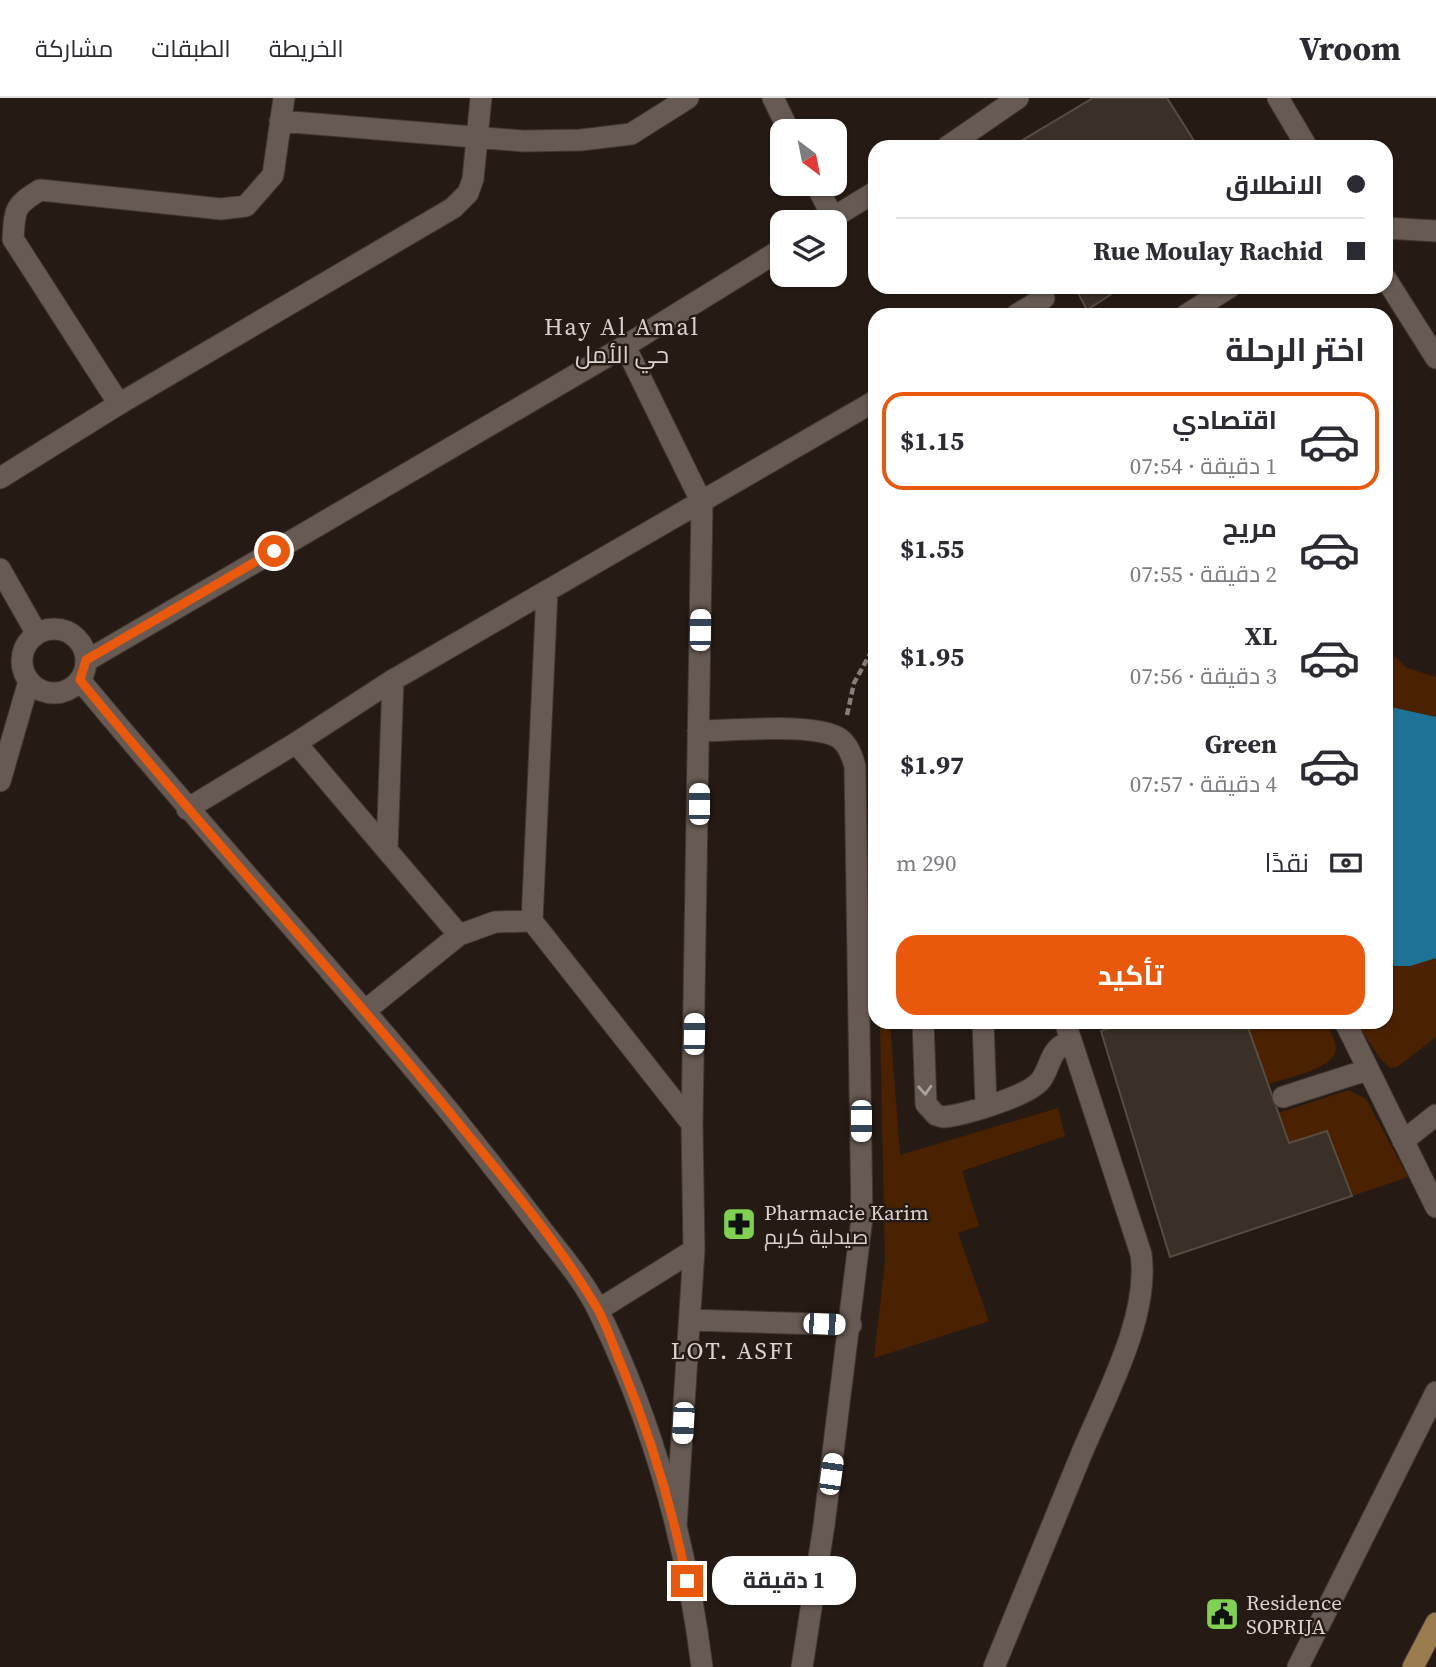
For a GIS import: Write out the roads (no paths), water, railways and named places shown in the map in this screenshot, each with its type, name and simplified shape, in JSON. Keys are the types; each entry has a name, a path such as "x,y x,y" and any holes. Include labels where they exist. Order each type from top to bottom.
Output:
{"main road":[{"path":"1413,1667 1436,1623"}],"street":[{"path":"119,404 13,239 14,212 10,201 40,190 220,209 246,206 272,175 284,98"},
{"path":"0,478 119,404 453,208 468,193 473,179 475,136 481,98"},
{"path":"280,121 523,141 631,134 688,98"},
{"path":"773,98 783,119"},
{"path":"960,140 1018,98"},
{"path":"1278,98 1303,140"},
{"path":"846,210 868,196"},
{"path":"1393,228 1436,231"},
{"path":"29,681 49,693 71,688 83,670 770,256"},
{"path":"1393,290 1436,358"},
{"path":"1201,308 1220,294"},
{"path":"625,346 702,503 692,1124 694,1250 676,1527"},
{"path":"187,809 393,680 868,405"},
{"path":"0,569 37,634"},
{"path":"547,590 532,920 692,1124"},
{"path":"0,781 29,681 22,661 24,651 37,634 60,630 71,634 81,641 83,670 187,809 366,1010 502,1177 566,1261 598,1310 640,1410 676,1527 702,1667"},
{"path":"387,850 393,680"},
{"path":"698,731 816,730 840,739 850,751 857,781 862,1218 851,1325 802,1667"},
{"path":"296,743 459,935"},
{"path":"366,1010 459,935 495,922 532,920"},
{"path":"923,1029 925,1097 930,1110 943,1117 1029,1091 1041,1080 1053,1051 1067,1031"},
{"path":"983,1029 986,1105"},
{"path":"1348,1029 1436,1207"},
{"path":"994,1667 1124,1351 1142,1295 1141,1254 1067,1031"},
{"path":"1283,1097 1367,1070"},
{"path":"1403,1141 1436,1115"},
{"path":"598,1310 694,1250"},
{"path":"690,1320 851,1325"},
{"path":"1298,1667 1436,1392"}],"water":[{"path":"1393,708 1436,717 1436,958 1410,966 1393,966"}],"place":[{"name":"Pharmacie Karim صيدلية كريم","path":"739,1224"},
{"name":"Residence SOPRIJA","path":"1222,1614"}],"district":[{"name":"Hay Al Amal حي الأمل","path":"622,340"},
{"name":"LOT. ASFI","path":"733,1350"}]}
